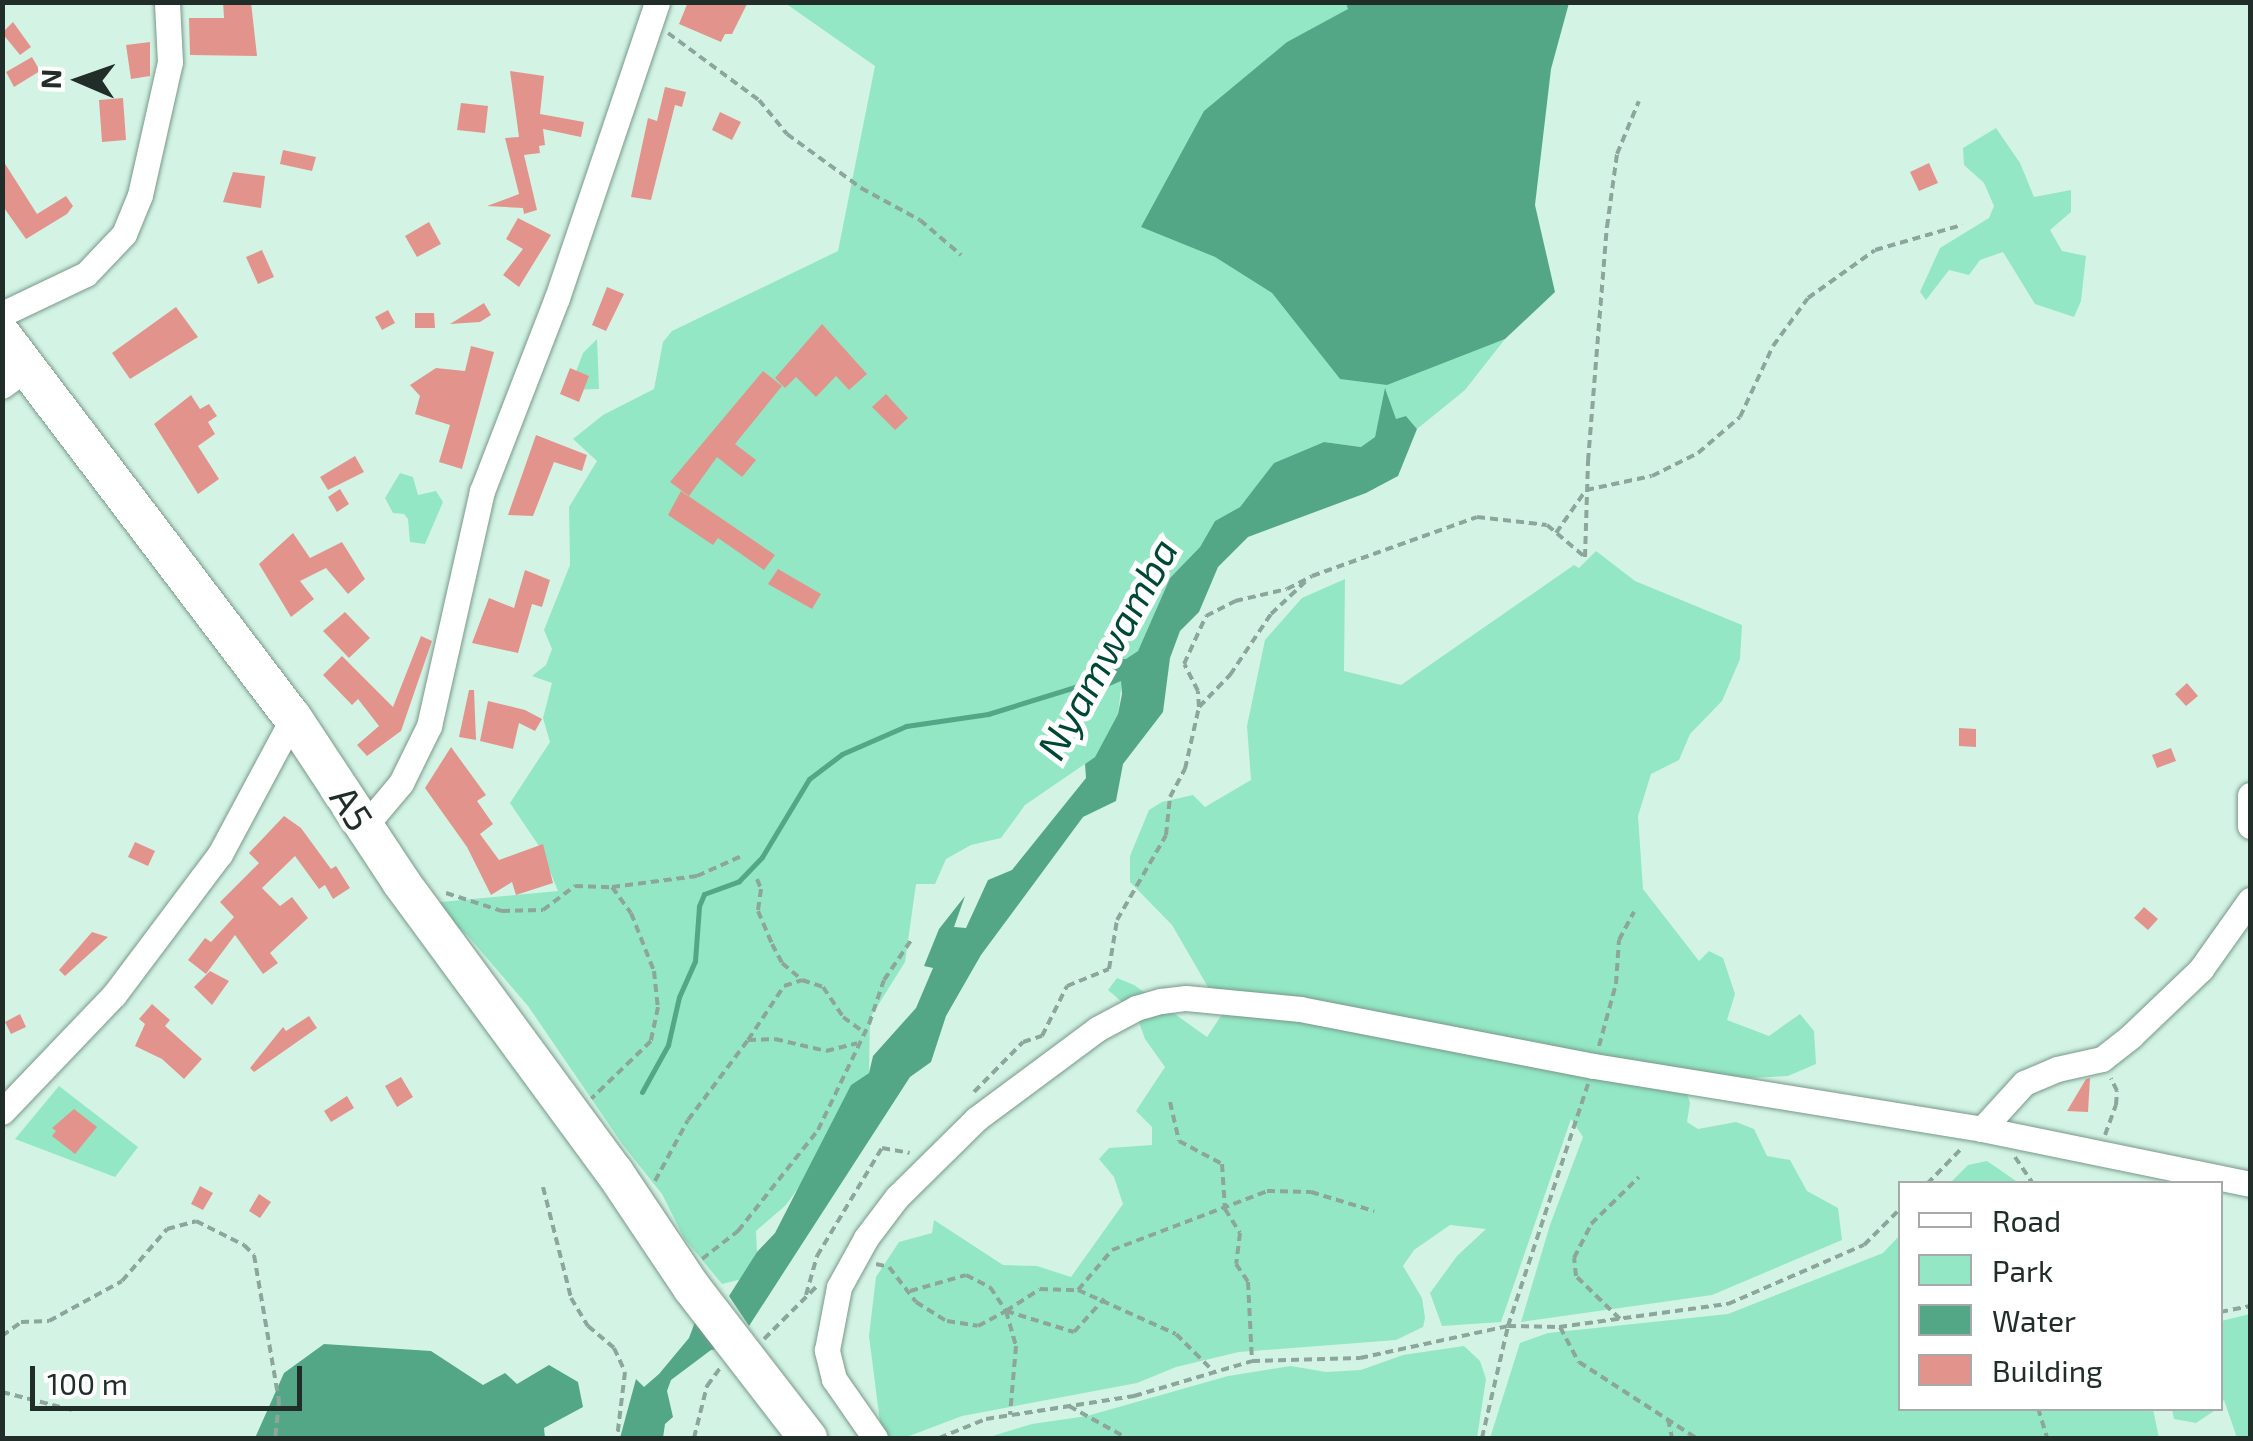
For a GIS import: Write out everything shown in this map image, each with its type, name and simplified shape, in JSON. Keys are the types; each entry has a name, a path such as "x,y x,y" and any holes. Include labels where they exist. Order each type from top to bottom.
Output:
{"highway":[{"name":"A5","path":"2,335 15,377 292,718 401,882 635,1202 687,1281 808,1438"}],"street":[{"path":"2,314 86,274 124,234 140,195 170,62 167,2"},
{"path":"364,827 400,783 429,726 482,491 557,298 656,2"},
{"path":"2,1112 114,995 220,854 292,718"},
{"path":"2250,795 2250,826"},
{"path":"1982,1129 2012,1092 2034,1076 2102,1058 2201,969 2250,900"},
{"path":"876,1438 834,1379 827,1350 839,1286 854,1260 897,1197 976,1119 1097,1029 1136,1008 1161,1001 1186,998 1300,1009 1594,1066 1982,1129 2250,1184"}],"path":[{"path":"666,32 759,100 787,134 861,188 920,220 961,255"},
{"path":"971,1094 1024,1042 1042,1036 1067,986 1109,969 1118,920 1166,835 1170,796 1185,769 1199,707 1198,690 1184,664 1206,616 1236,600 1287,589 1312,576 1478,517 1547,525 1586,556 1586,490 1600,361 1598,326 1617,154 1639,101"},
{"path":"1556,533 1586,490 1652,476 1698,452 1740,417 1773,346 1808,298 1875,250 1962,225"},
{"path":"1199,707 1230,674 1270,614 1312,576"},
{"path":"401,882 502,911 542,910 576,886 612,887 697,876 744,854"},
{"path":"757,879 761,889 758,911 782,962 802,980 823,987 842,1017 865,1033"},
{"path":"573,1116 652,1041 658,1007 654,971 641,935 612,887"},
{"path":"1482,1438 1508,1326 1594,1066 1616,984 1620,940 1634,912"},
{"path":"687,1281 738,1231 818,1130 865,1033 884,980 912,940"},
{"path":"635,1202 660,1176 688,1120 784,986 802,980"},
{"path":"748,1040 775,1039 826,1051 860,1042"},
{"path":"2101,1156 2117,1091 2102,1058"},
{"path":"1170,1102 1179,1141 1222,1164 1225,1208 1240,1233 1236,1264 1248,1282 1252,1360"},
{"path":"1929,1181 1982,1129"},
{"path":"806,1295 817,1256 882,1148 913,1154"},
{"path":"1620,1319 1576,1276 1574,1258 1591,1224 1639,1177"},
{"path":"542,1187 571,1298 588,1326 614,1348 626,1372 617,1438"},
{"path":"1078,1290 1112,1250 1267,1191 1311,1192 1374,1211"},
{"path":"939,1438 986,1419 1134,1396 1252,1360 1360,1358 1508,1326 1559,1326 1728,1304 1864,1245 1898,1211"},
{"path":"2,1336 21,1322 49,1320 122,1281 167,1229 196,1222 244,1245 254,1256 279,1402 275,1438"},
{"path":"854,1260 889,1267 916,1302 947,1321 978,1326 1040,1289 1078,1290 1176,1334 1214,1372"},
{"path":"910,1291 966,1274 990,1287 1006,1311 1016,1346 1010,1416"},
{"path":"1006,1311 1074,1332 1104,1299"},
{"path":"2223,1311 2250,1306"},
{"path":"1559,1326 1579,1362 1668,1416 1696,1438"},
{"path":"694,1438 707,1386 726,1363 732,1336"},
{"path":"2,1392 72,1410"},
{"path":"1069,1406 1127,1438"},
{"path":"2039,1411 2047,1438"},
{"path":"1668,1416 1672,1438"}],"green space":[{"path":"785,3 1346,3 1349,9 1287,42 1141,227 1215,257 1272,293 1340,379 1457,355 1505,339 1465,390 1417,429 1406,416 1396,420 1386,390 1375,437 1362,447 1324,442 1274,463 1240,507 1215,521 1200,547 1170,578 1138,651 1127,659 1111,658 1092,682 1122,681 1118,714 1095,757 1025,805 1001,838 971,845 946,859 935,884 916,884 905,962 870,1018 869,1073 851,1085 814,1166 786,1205 756,1231 757,1252 742,1279 722,1284 684,1238 662,1194 623,1145 528,1006 468,936 430,903 558,891 541,849 510,803 550,742 543,718 552,683 532,676 546,665 552,649 544,630 570,565 569,507 597,461 573,439 603,415 654,389 663,342 672,331 838,251 875,66"},
{"path":"1996,128 2020,163 2034,197 2071,190 2071,212 2050,230 2062,251 2086,256 2081,301 2074,317 2035,304 2003,252 1980,260 1969,275 1949,270 1926,300 1920,292 1940,248 1989,218 1994,206 1984,183 1964,165 1963,148"},
{"path":"597,339 599,389 569,390 583,353"},
{"path":"400,473 413,477 418,495 436,491 443,502 425,544 410,542 408,519 404,514 393,513 385,498"},
{"path":"1596,551 1635,581 1742,625 1740,659 1722,701 1690,734 1679,760 1651,774 1638,816 1643,889 1699,961 1709,951 1723,958 1735,994 1727,1020 1769,1036 1800,1014 1814,1031 1816,1064 1788,1076 1683,1081 1690,1103 1687,1122 1698,1129 1736,1122 1754,1129 1767,1156 1790,1160 1807,1191 1838,1208 1842,1240 1712,1295 1521,1322 1550,1225 1583,1137 1571,1119 1501,1322 1442,1326 1430,1293 1457,1256 1486,1229 1450,1225 1414,1250 1403,1266 1422,1298 1425,1318 1423,1327 1396,1340 1239,1352 1176,1367 1137,1383 962,1416 904,1438 882,1438 869,1336 876,1277 899,1242 932,1233 934,1220 1003,1265 1037,1266 1071,1277 1123,1204 1114,1177 1099,1159 1109,1148 1152,1145 1152,1127 1136,1111 1165,1067 1145,1039 1136,1014 1108,990 1117,978 1134,985 1207,1037 1223,1013 1172,925 1130,882 1130,856 1149,810 1162,802 1193,795 1205,807 1251,780 1247,726 1265,640 1302,598 1345,579 1344,671 1401,685 1574,565 1579,568"},
{"path":"59,1086 138,1147 115,1177 15,1139"},
{"path":"1987,1161 2016,1181 1952,1181 1968,1165"},
{"path":"1898,1237 1898,1411 2153,1411 2159,1438 1490,1438 1520,1343 1548,1333 1728,1314 1883,1253"},
{"path":"2250,1314 2250,1438 2237,1438 2223,1401 2223,1321"},
{"path":"1464,1346 1480,1361 1486,1379 1477,1438 986,1438 1032,1424 1087,1416 1228,1376 1291,1366 1326,1372 1361,1370 1403,1355"},
{"path":"2173,1411 2214,1411 2196,1423 2174,1419"}],"water":[{"path":"1346,3 1569,3 1551,69 1535,205 1555,292 1505,339 1387,385 1340,379 1272,293 1215,257 1141,227 1204,111 1287,42 1348,9"},
{"path":"1385,388 1396,419 1406,416 1417,429 1398,476 1366,493 1248,537 1218,567 1199,612 1180,631 1170,658 1163,712 1123,764 1116,801 1083,817 981,955 946,1016 931,1062 910,1077 749,1326 729,1296 757,1252 775,1233 851,1085 869,1073 873,1056 916,1008 933,968 924,966 939,929 965,896 954,927 966,928 988,880 1012,870 1086,778 1085,764 1095,757 1118,714 1122,694 1121,681 1105,688 1092,683 1096,674 1109,658 1126,659 1138,651 1170,578 1200,547 1215,521 1240,507 1274,463 1324,442 1361,447 1375,437"},
{"path":"695,1322 726,1348 711,1350 671,1380 667,1391 673,1417 665,1424 663,1438 620,1438 636,1379 644,1387 659,1374 689,1338"},
{"path":"324,1344 431,1351 483,1385 505,1373 517,1384 549,1365 578,1382 583,1407 544,1428 545,1438 255,1438 284,1373"}],"building":[{"path":"223,2 251,2 257,56 190,55 189,18 224,18"},
{"path":"688,2 748,2 732,34 725,34 721,42 679,24"},
{"path":"13,22 31,47 20,55 2,33"},
{"path":"150,42 150,76 131,79 126,45"},
{"path":"32,57 40,71 14,87 6,72"},
{"path":"510,71 544,76 540,114 584,122 581,137 543,129 545,145 539,146 540,153 524,155 537,210 524,214 523,208 487,206 519,194 505,138 519,137"},
{"path":"665,87 686,92 682,107 675,105 651,200 631,197 648,118 657,121"},
{"path":"123,98 126,140 102,142 99,100"},
{"path":"461,103 488,106 485,133 457,130"},
{"path":"720,112 741,122 732,140 712,130"},
{"path":"283,150 316,157 312,171 280,164"},
{"path":"2,159 37,214 66,196 73,206 67,214 26,239 2,205"},
{"path":"1929,163 1938,183 1919,191 1910,172"},
{"path":"233,172 265,176 261,208 223,202"},
{"path":"518,218 551,235 519,287 503,275 523,249 506,239"},
{"path":"429,222 441,244 417,257 405,236"},
{"path":"262,250 274,277 258,284 246,257"},
{"path":"607,287 624,294 606,331 592,325"},
{"path":"484,303 491,315 480,322 450,324"},
{"path":"176,307 198,337 130,379 112,353"},
{"path":"388,310 395,323 382,330 375,317"},
{"path":"415,313 434,313 435,328 415,328"},
{"path":"822,324 867,374 849,390 836,376 816,397 796,377 785,388 775,378"},
{"path":"471,346 494,352 462,469 439,462 450,425 415,414 420,396 410,385 436,368 465,371"},
{"path":"570,368 589,376 579,402 560,394"},
{"path":"763,371 782,386 735,444 756,460 742,477 717,457 689,496 670,482"},
{"path":"886,394 908,418 895,430 872,407"},
{"path":"191,395 200,409 209,404 217,416 208,422 215,434 198,446 219,479 198,494 154,424"},
{"path":"536,435 587,455 582,471 554,462 533,516 508,515"},
{"path":"355,456 364,472 328,490 320,477"},
{"path":"340,489 349,504 337,512 328,497"},
{"path":"681,491 775,555 764,570 718,538 713,545 668,515"},
{"path":"293,533 310,558 342,542 365,579 348,594 326,568 300,581 314,599 291,617 259,564"},
{"path":"778,569 821,594 812,609 768,584"},
{"path":"525,570 550,580 542,607 532,604 518,653 472,643 489,598 514,608"},
{"path":"345,612 370,638 349,658 323,631"},
{"path":"421,636 432,641 401,731 367,756 357,745 379,726 358,699 352,705 323,675 342,656 393,707"},
{"path":"2187,683 2198,696 2186,706 2175,694"},
{"path":"469,690 474,690 476,740 459,737"},
{"path":"488,701 525,710 542,719 535,731 519,723 513,749 480,741"},
{"path":"1959,728 1976,729 1976,747 1959,746"},
{"path":"451,747 486,795 477,801 493,824 480,834 499,860 543,844 553,883 516,895 512,882 491,895 467,847 425,788"},
{"path":"2171,748 2176,761 2157,768 2152,755"},
{"path":"284,816 301,828 331,869 336,866 350,888 333,899 325,885 319,889 295,856 262,888 280,906 292,897 308,918 270,953 278,963 263,974 235,935 206,974 188,960 205,938 211,942 234,917 220,902 259,863 249,853"},
{"path":"135,842 155,851 148,866 128,857"},
{"path":"2144,907 2158,919 2148,930 2134,918"},
{"path":"92,932 108,937 65,976 59,970"},
{"path":"210,971 229,981 212,1005 194,987"},
{"path":"152,1004 170,1020 165,1026 202,1059 184,1079 162,1059 135,1046 145,1024 139,1019"},
{"path":"20,1014 26,1027 11,1034 5,1022"},
{"path":"309,1016 317,1028 254,1072 250,1068 283,1027 286,1031"},
{"path":"401,1077 413,1097 397,1107 385,1086"},
{"path":"2090,1078 2088,1112 2067,1111 2086,1079"},
{"path":"347,1096 354,1108 331,1122 324,1111"},
{"path":"74,1109 97,1127 75,1154 52,1136 56,1131 52,1128"},
{"path":"200,1186 213,1193 203,1210 191,1204"},
{"path":"259,1194 271,1202 260,1218 249,1211"}],"waterway":[{"name":"Nyamwamba","path":"642,1092 668,1045 679,997 695,961 699,906 704,894 739,881 762,857 809,779 842,754 906,726 988,714 1098,680"}]}
